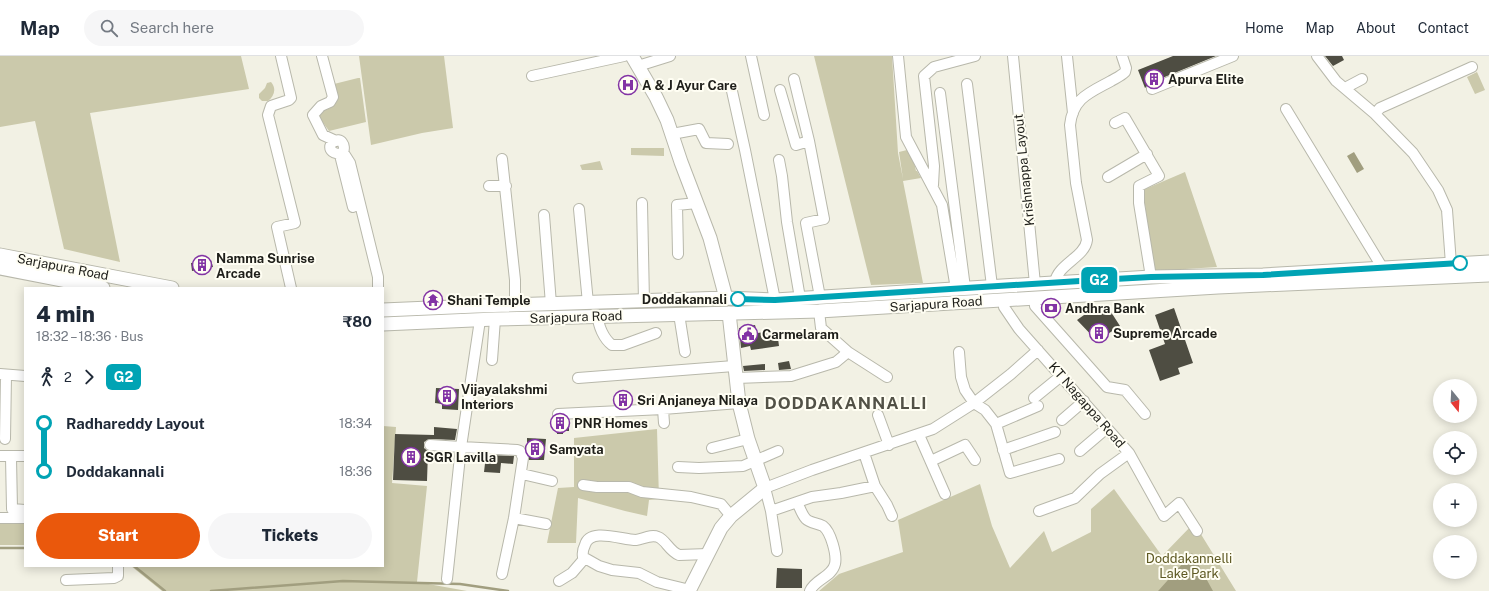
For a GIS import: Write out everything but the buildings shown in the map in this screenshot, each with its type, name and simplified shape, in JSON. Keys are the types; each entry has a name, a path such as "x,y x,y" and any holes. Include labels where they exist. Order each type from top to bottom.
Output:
{"main road":[{"path":"635,61 659,102 672,134 710,238 726,298"},
{"name":"Sarjapura Road","path":"0,255 167,287"},
{"name":"Sarjapura Road","path":"384,324 496,319 819,311 1034,297 1236,281 1382,267 1489,262"},
{"name":"Sarjapura Road","path":"0,268 97,287"},
{"name":"Sarjapura Road","path":"384,310 726,298 775,300 1151,277 1236,281 1489,275"},
{"path":"689,591 720,528 731,516 765,488 748,439 739,403 729,313"}],"street":[{"path":"281,56 291,98 271,106 268,115 295,223 277,227 291,287"},
{"path":"322,56 333,97 330,102 321,106 313,115 323,135 336,141 332,143 330,148 332,152 335,154 342,153"},
{"path":"532,76 624,56"},
{"path":"635,61 670,56"},
{"path":"751,56 764,115"},
{"path":"898,56 906,137 943,208 960,288"},
{"path":"933,187 934,166 924,76 934,67 975,56"},
{"name":"Krishnappa Layout","path":"1013,56 1035,284"},
{"path":"1067,56 1073,113"},
{"path":"1054,282 1057,275 1084,248 1087,240 1076,183 1070,126 1073,113 1076,105 1084,96 1123,74 1126,68 1122,56"},
{"path":"1152,89 1233,56"},
{"path":"1318,56 1329,74 1375,114 1413,153 1445,203 1449,226 1452,264"},
{"path":"1375,114 1380,108 1472,67"},
{"path":"794,79 809,141 824,219 806,223 820,297"},
{"path":"1345,88 1362,79"},
{"path":"967,84 992,286"},
{"path":"780,90 796,144 809,141"},
{"path":"732,91 775,300"},
{"path":"940,93 960,288"},
{"path":"1286,109 1382,267"},
{"path":"1115,123 1125,118 1159,176 1139,186 1139,203 1151,277"},
{"path":"672,134 699,128 706,143 728,144"},
{"path":"912,150 931,148"},
{"path":"342,153 372,287"},
{"path":"342,153 350,163 378,277 378,287"},
{"path":"1108,177 1147,154"},
{"path":"502,159 515,280 515,305"},
{"path":"779,160 787,222 800,298"},
{"path":"489,186 506,186"},
{"path":"642,203 644,302"},
{"path":"678,254 677,205 697,203"},
{"path":"579,209 588,303"},
{"path":"544,215 550,304"},
{"path":"1034,297 1034,306 1107,387 1125,390 1145,414"},
{"name":"KT Nagappa Road","path":"1003,299 1004,307 1019,329 1084,401 1129,454 1164,516 1179,503 1197,530"},
{"path":"819,311 821,328 848,352 887,377"},
{"path":"679,314 685,352"},
{"path":"598,316 598,323 603,334 612,345 623,345 656,333"},
{"path":"492,360 496,319"},
{"path":"447,579 461,447 480,320"},
{"path":"776,551 772,511 765,488 933,429 974,403 1011,374 1038,350"},
{"path":"578,378 735,372 791,376 836,362 848,352"},
{"path":"959,352 961,377 965,390 974,403 985,410 996,424 1010,473 1059,459"},
{"path":"5,439 3,374 24,376"},
{"path":"996,424 1036,402 1061,376"},
{"path":"1062,420 1084,401"},
{"path":"558,414 663,409 739,403"},
{"path":"663,409 664,423"},
{"path":"878,415 889,445"},
{"path":"1080,451 1107,428"},
{"path":"1003,450 1055,432"},
{"path":"919,434 945,494"},
{"path":"712,448 748,439"},
{"path":"430,445 514,449 520,451 523,458 522,474 502,574"},
{"path":"931,461 965,445 975,460"},
{"path":"678,467 743,466 778,451"},
{"path":"864,453 875,486 892,516"},
{"path":"1040,511 1075,498 1100,474 1129,454"},
{"path":"0,456 24,456"},
{"path":"11,457 12,509 24,510"},
{"path":"522,474 552,481"},
{"path":"583,485 597,487 629,487 642,492 691,497 721,504 731,516"},
{"path":"772,511 812,497 875,486"},
{"path":"797,502 804,517 809,521 823,527 832,543 835,564 832,571 812,586 810,591"},
{"path":"0,518 24,518"},
{"path":"514,518 546,524"},
{"path":"584,559 582,555 586,541 594,535 636,540 654,536 658,537 674,553 679,555 708,554"},
{"path":"559,581 572,572 584,559"},
{"path":"584,559 612,570 639,573 657,582 689,591"},
{"path":"66,580 114,578 118,576 118,567"}],"green space":[{"path":"0,56 241,56 249,89 90,113 120,262 64,249 35,121 0,127"},
{"path":"359,56 444,56 453,128 422,133 371,145"},
{"path":"814,56 892,56 898,153 903,179 899,152 911,149 916,171 921,178 903,181 923,283 871,285"},
{"path":"1477,72 1485,90 1475,94 1467,77"},
{"path":"360,78 366,122 329,131 319,117 319,114 333,106 335,103 336,97 334,84"},
{"path":"271,82 274,87 273,95 268,101 262,101 259,98 259,94 265,88 267,83"},
{"path":"631,148 664,148 664,156 631,155"},
{"path":"600,161 603,170 582,170 580,165"},
{"path":"1185,172 1217,267 1154,271 1143,190"},
{"path":"384,426 396,427 392,483 427,486 417,582 467,591 162,591 132,567 384,567"},
{"path":"657,429 659,499 649,500 647,516 578,498 576,543 547,543 558,488 574,487 574,438"},
{"name":"Doddakannelli Lake Park","path":"980,484 992,526 1010,568 1044,531 1052,552 1091,532 1091,509 1114,489 1162,556 1194,523 1236,591 819,591 839,574 903,552 898,520"},
{"path":"0,522 24,523 24,545 0,545"}],"shaded area":[{"path":"1354,152 1364,169 1357,173 1347,156"},
{"path":"1192,553 1213,591 1158,591 1159,590"}],"waterway":[{"path":"0,548 24,548"},
{"path":"135,567 165,591"},
{"path":"211,591 343,581 460,584 508,591"}],"bus line":[{"name":"G2","path":"738,299 775,300 1151,277 1263,275 1460,263"}],"place":[{"name":"Apurva Elite","path":"1154,79"},
{"name":"A & J Ayur Care","path":"628,85"},
{"name":"Namma Sunrise Arcade","path":"202,265"},
{"name":"Doddakannali","path":"738,299"},
{"name":"Shani Temple","path":"433,300"},
{"name":"Andhra Bank","path":"1051,308"},
{"name":"Supreme Arcade","path":"1099,333"},
{"name":"Carmelaram","path":"748,334"},
{"name":"Vijayalakshmi Interiors","path":"447,396"},
{"name":"Sri Anjaneya Nilaya","path":"623,400"},
{"name":"PNR Homes","path":"560,423"},
{"name":"Samyata","path":"535,449"},
{"name":"SGR Lavilla","path":"411,457"}],"district":[{"name":"DODDAKANNALLI","path":"846,403"}]}
